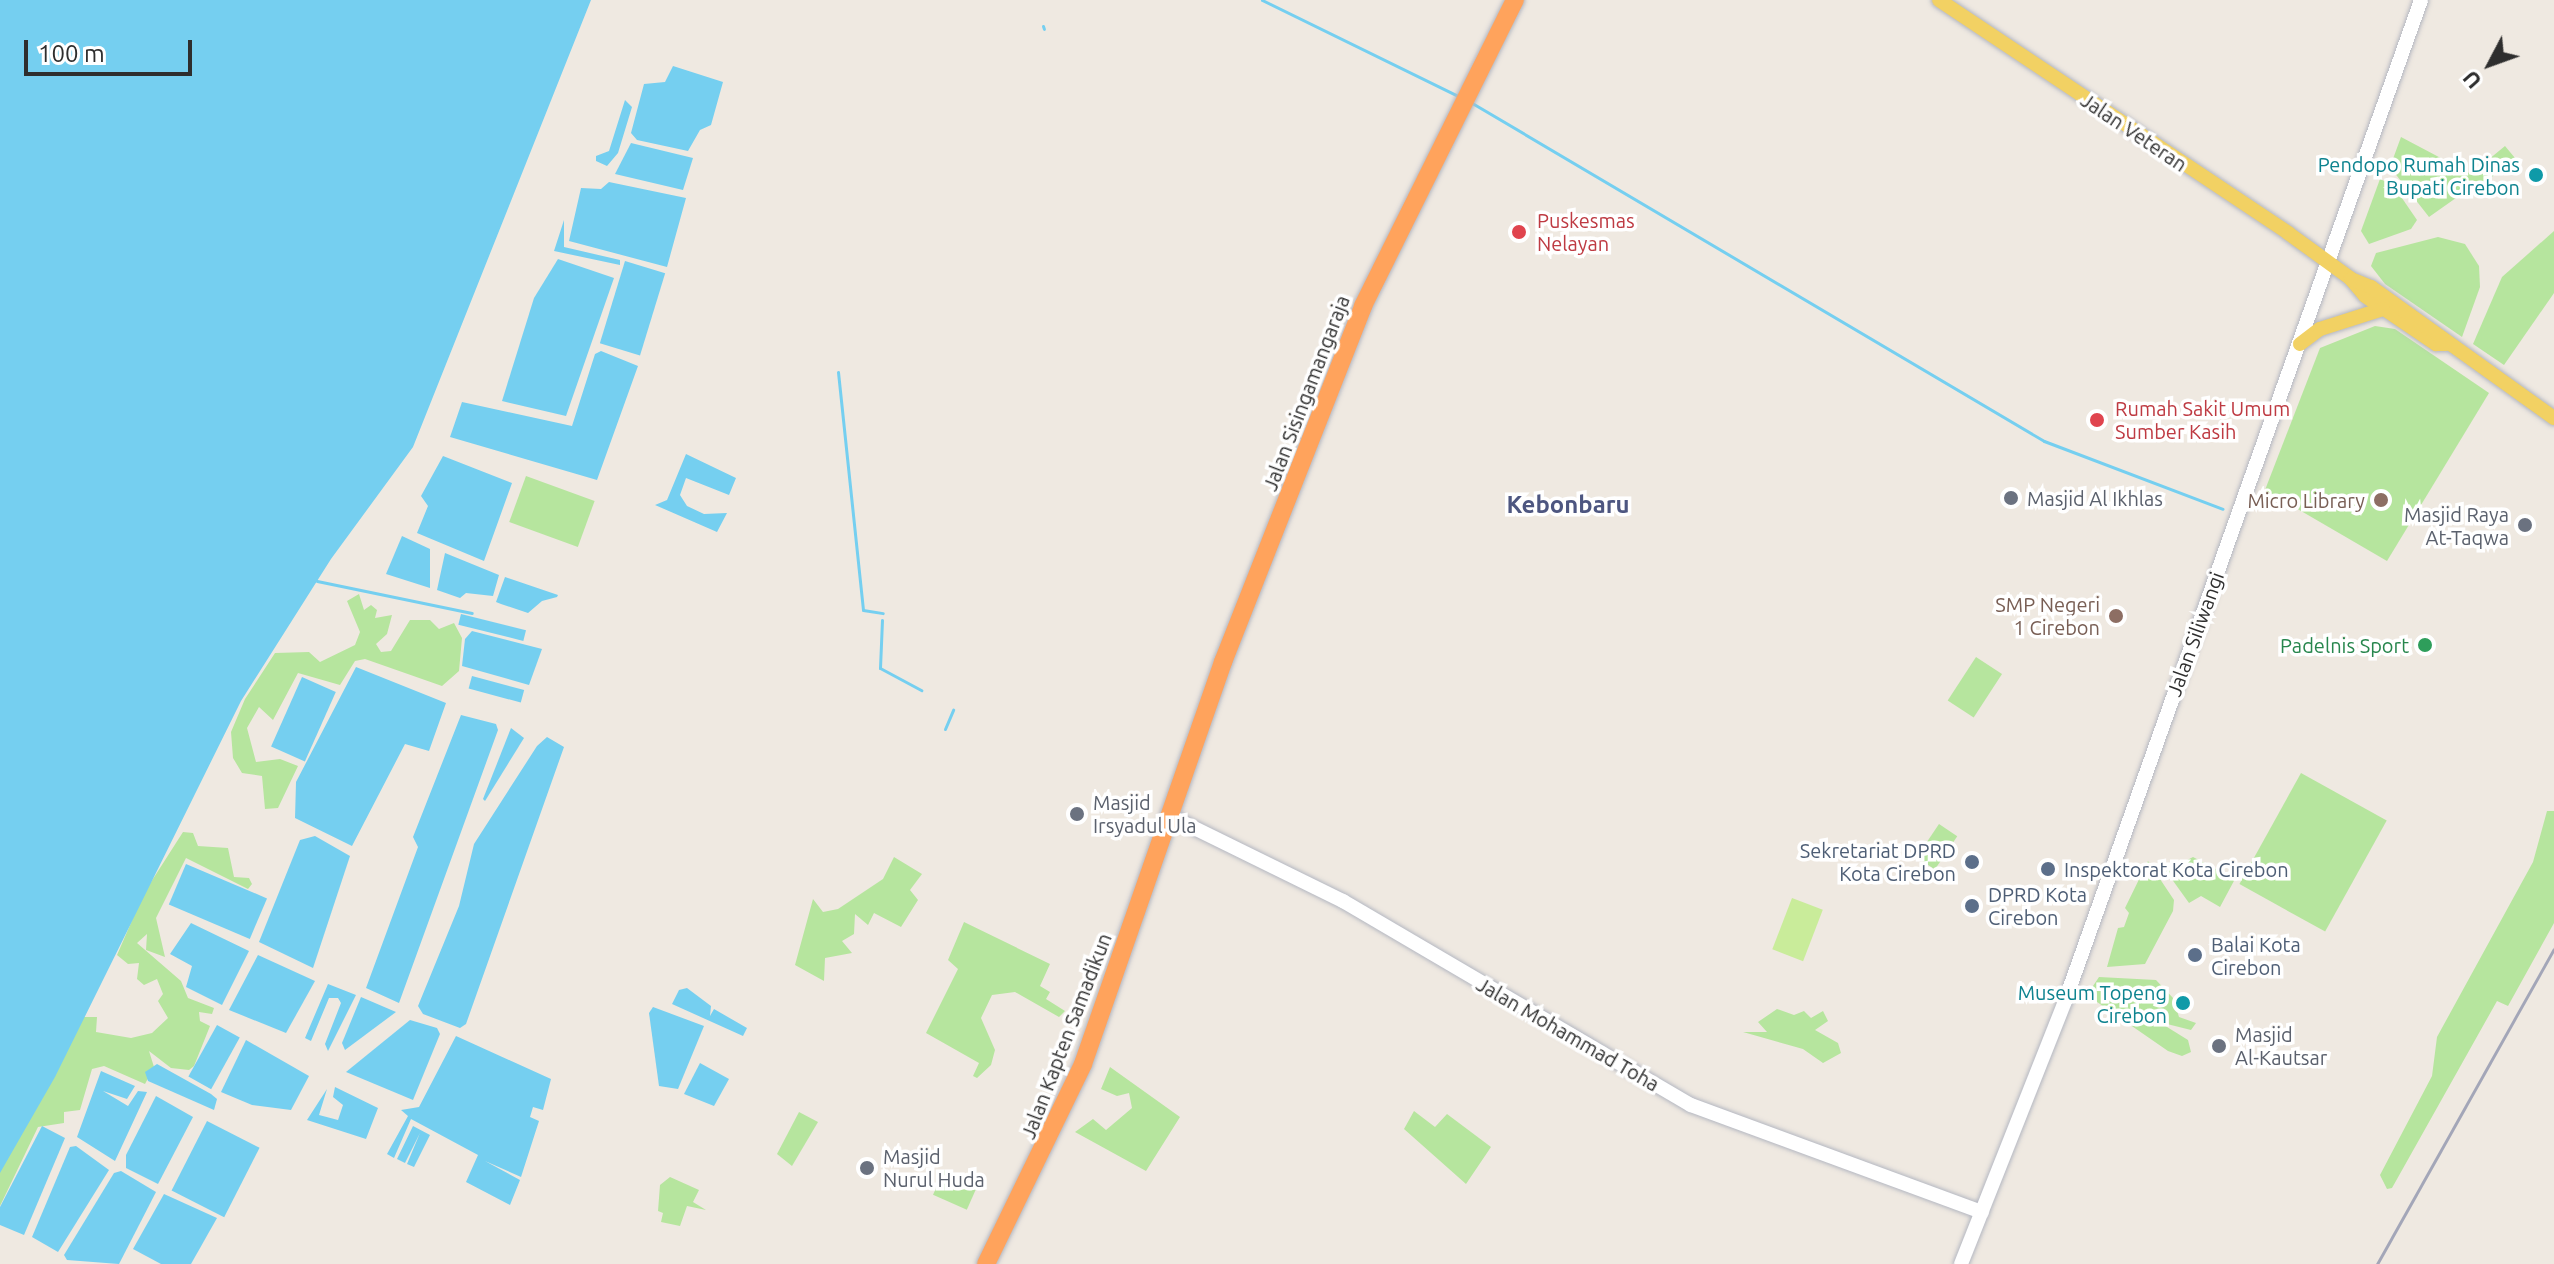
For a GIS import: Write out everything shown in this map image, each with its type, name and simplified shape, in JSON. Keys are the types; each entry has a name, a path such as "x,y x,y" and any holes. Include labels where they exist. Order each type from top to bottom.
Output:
{"highway":[{"name":"Jalan Sisingamangaraja","path":"1170,816 1223,662 1363,306 1515,0"},
{"name":"Jalan Kapten Samadikun","path":"986,1264 1083,1064 1170,816"}],"main road":[{"name":"Jalan Veteran","path":"1939,0 2350,278"},
{"path":"2350,278 2383,309 2436,344 2446,344"},
{"path":"2350,278 2371,287 2442,336 2446,344 2554,418"},
{"path":"2300,344 2318,330 2383,309"}],"street":[{"name":"Jalan Siliwangi","path":"1961,1264 2065,1001 2421,0"},
{"name":"Jalan Mohammad Toha","path":"1170,816 1330,894 1691,1105 1982,1212"}],"green space":[{"path":"2401,137 2471,174 2505,146 2515,158 2467,197 2463,193 2429,217 2390,167"},
{"path":"2380,179 2393,185 2417,220 2411,229 2369,244 2361,231"},
{"path":"2554,231 2554,293 2504,365 2473,344 2502,277"},
{"path":"2438,237 2465,244 2479,266 2480,287 2462,337 2385,284 2371,266 2376,253"},
{"path":"2375,326 2395,329 2489,393 2387,561 2265,490 2320,348"},
{"path":"526,476 595,501 578,547 509,522"},
{"path":"359,594 364,610 371,605 377,610 375,618 392,615 387,634 376,644 381,652 391,651 410,620 430,620 439,629 454,623 462,638 459,671 442,686 365,659 355,661 340,685 298,673 273,720 259,707 247,728 256,762 280,759 298,766 278,808 265,809 262,776 242,773 233,758 231,732 245,699 275,653 309,652 320,662 355,645 360,632 347,601"},
{"path":"1976,657 2002,674 1974,717 1948,701"},
{"path":"2301,773 2387,821 2325,932 2239,884"},
{"path":"2547,811 2554,811 2554,923 2508,1006 2497,1001 2392,1188 2387,1189 2380,1175 2432,1076 2437,1037 2533,862"},
{"path":"1939,824 1957,836 1935,869 1917,857"},
{"path":"183,832 193,833 198,846 228,848 234,877 249,878 252,884 248,889 186,858 156,918 165,957 146,950 147,934 137,943 181,981 188,998 214,1008 212,1014 199,1012 200,1021 210,1026 194,1066 189,1070 171,1068 149,1051 154,1067 145,1084 104,1066 92,1069 80,1110 64,1112 64,1123 38,1127 0,1206 0,1166 84,1017 97,1017 96,1032 131,1038 152,1033 168,1018 158,1001 163,994 157,979 144,985 137,979 139,963 128,964 117,955 144,893"},
{"path":"894,857 922,874 910,890 918,900 901,927 874,913 868,925 855,914 854,934 842,941 852,953 825,958 824,981 795,965 813,899 823,912 838,909 883,879"},
{"path":"2193,857 2235,879 2220,907 2201,896 2189,903 2166,871"},
{"path":"2148,861 2174,900 2173,911 2145,964 2107,967 2118,928 2124,927 2129,913 2125,908"},
{"path":"1792,898 1823,910 1803,961 1772,949"},
{"path":"964,922 1050,964 1040,986 1050,992 1046,999 1065,1011 1059,1017 1015,992 992,995 981,1018 995,1050 991,1065 977,1078 973,1076 979,1063 926,1033 958,969 948,960"},
{"path":"2099,977 2156,980 2173,998 2179,1017 2196,1023 2191,1030 2159,1022 2188,1040 2191,1052 2182,1056 2168,1051 2087,995"},
{"path":"1777,1009 1794,1015 1804,1011 1811,1018 1823,1011 1828,1021 1815,1030 1838,1043 1841,1053 1823,1063 1803,1049 1743,1032 1767,1032 1758,1022"},
{"path":"1110,1067 1180,1117 1146,1171 1075,1132 1093,1119 1106,1130 1132,1108 1129,1093 1117,1096 1101,1089"},
{"path":"1414,1111 1435,1127 1447,1114 1491,1147 1466,1184 1404,1129"},
{"path":"799,1112 818,1122 792,1166 777,1154"},
{"path":"944,1170 978,1185 967,1210 933,1195"},
{"path":"670,1177 699,1190 693,1202 706,1210 687,1206 680,1226 661,1222 663,1213 658,1211 660,1185"}],"water":[{"path":"0,0 591,0 413,447 331,559 241,701 55,1077 0,1173"},
{"path":"673,66 723,82 711,125 700,130 688,151 637,140 631,133 644,84 665,82"},
{"path":"625,100 632,107 618,153 607,166 596,161 596,156 609,151"},
{"path":"631,143 693,158 683,190 615,174"},
{"path":"609,182 686,198 667,267 569,241 581,188 601,189"},
{"path":"564,220 564,247 620,260 620,265 554,251"},
{"path":"558,259 614,278 566,416 502,401 534,298"},
{"path":"625,261 665,273 640,356 600,343"},
{"path":"601,351 638,366 597,480 450,437 462,402 572,426 595,354"},
{"path":"686,454 736,478 729,495 686,478 680,495 687,506 704,514 727,513 717,532 655,505 667,500"},
{"path":"443,456 512,483 484,561 417,533 428,506 421,496"},
{"path":"402,536 430,549 430,588 386,574"},
{"path":"445,553 499,575 493,596 466,593 460,598 437,590"},
{"path":"505,577 558,595 542,601 528,613 501,604 496,602"},
{"path":"461,614 526,630 523,641 458,625"},
{"path":"472,631 542,649 529,685 462,666 465,639"},
{"path":"356,667 446,703 429,751 405,744 352,846 295,818 296,782"},
{"path":"472,676 524,690 521,703 469,689"},
{"path":"302,677 336,692 305,761 271,746"},
{"path":"461,715 496,724 498,730 399,1003 366,988 418,847 413,837"},
{"path":"511,728 524,738 485,801 483,799"},
{"path":"547,737 564,747 466,1024 460,1028 423,1014 418,1006 459,906 474,844 537,746"},
{"path":"315,836 350,856 313,968 259,942 300,840"},
{"path":"186,864 267,898 250,939 169,905"},
{"path":"191,923 249,951 222,1005 186,987 192,966 170,954"},
{"path":"258,955 315,981 286,1033 229,1010"},
{"path":"328,984 356,995 328,1051 325,1044 341,1003 338,998 329,998 311,1041 305,1038"},
{"path":"687,988 711,1006 710,1016 714,1009 747,1028 743,1036 672,1004 679,990"},
{"path":"361,997 396,1012 345,1050 342,1043"},
{"path":"653,1007 704,1026 678,1089 659,1086 649,1013"},
{"path":"410,1020 437,1028 440,1034 413,1100 346,1072"},
{"path":"217,1025 240,1038 211,1089 188,1077"},
{"path":"456,1036 551,1079 543,1110 533,1107 530,1117 539,1121 521,1177 485,1161 520,1180 510,1205 466,1182 478,1155 411,1119 394,1158 387,1154 408,1116 401,1110 419,1107"},
{"path":"246,1040 309,1076 291,1110 252,1105 221,1092"},
{"path":"700,1063 729,1079 714,1106 684,1094"},
{"path":"157,1064 211,1094 217,1099 214,1110 148,1081 145,1072"},
{"path":"101,1071 135,1086 127,1099 103,1091 128,1106 138,1091 147,1092 115,1161 77,1137"},
{"path":"335,1087 378,1108 366,1139 307,1120 327,1089 319,1115 338,1120 343,1105 333,1097"},
{"path":"156,1096 193,1117 158,1184 126,1168 126,1155"},
{"path":"207,1121 260,1148 224,1217 172,1190"},
{"path":"42,1126 65,1138 24,1235 0,1225 0,1207"},
{"path":"413,1126 430,1135 414,1167 407,1164 420,1133 405,1163 397,1159"},
{"path":"76,1146 109,1170 58,1252 32,1237 70,1147"},
{"path":"121,1171 156,1192 119,1264 67,1260 64,1255 114,1173"},
{"path":"164,1194 217,1218 191,1264 161,1264 133,1249"}],"waterway":[{"path":"1262,0 1458,96"},
{"path":"1472,103 2044,441 2223,509"},
{"path":"838,372 863,610 883,613"},
{"path":"317,581 472,613"},
{"path":"882,620 880,668 921,690"},
{"path":"945,729 953,710"}],"railway":[{"path":"2377,1264 2554,949"}],"place":[{"name":"Pendopo Rumah Dinas Bupati Cirebon","path":"2536,175"},
{"name":"Puskesmas Nelayan","path":"1519,232"},
{"name":"Rumah Sakit Umum Sumber Kasih","path":"2097,420"},
{"name":"Masjid Al Ikhlas","path":"2011,498"},
{"name":"Micro Library","path":"2381,500"},
{"name":"Masjid Raya At-Taqwa","path":"2525,525"},
{"name":"SMP Negeri 1 Cirebon","path":"2116,616"},
{"name":"Padelnis Sport","path":"2425,645"},
{"name":"Masjid Irsyadul Ula","path":"1077,814"},
{"name":"Sekretariat DPRD Kota Cirebon","path":"1972,862"},
{"name":"Inspektorat Kota Cirebon","path":"2048,869"},
{"name":"DPRD Kota Cirebon","path":"1972,906"},
{"name":"Balai Kota Cirebon","path":"2195,955"},
{"name":"Museum Topeng Cirebon","path":"2183,1003"},
{"name":"Masjid Al-Kautsar","path":"2219,1046"},
{"name":"Masjid Nurul Huda","path":"867,1168"}],"district":[{"name":"Kebonbaru","path":"1568,505"}]}
